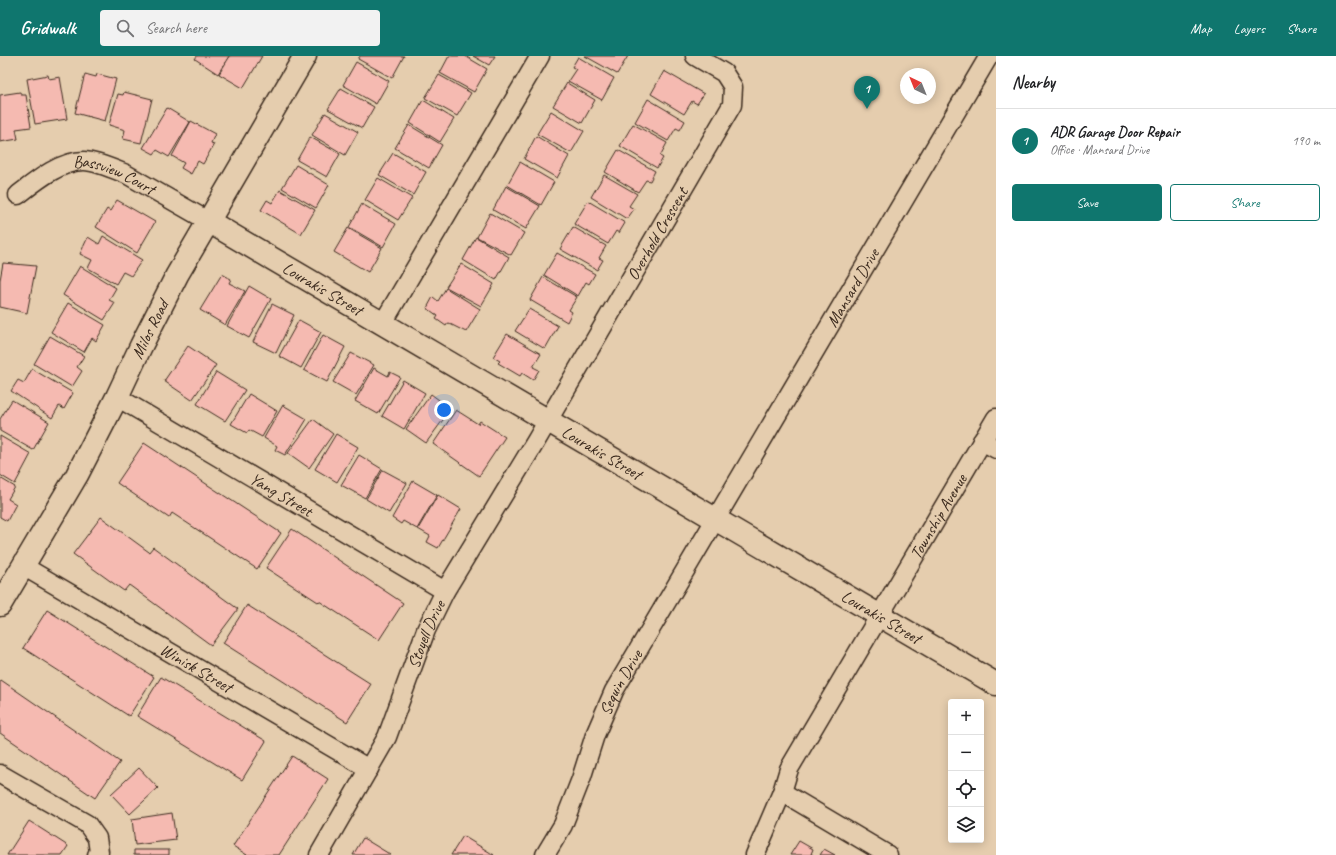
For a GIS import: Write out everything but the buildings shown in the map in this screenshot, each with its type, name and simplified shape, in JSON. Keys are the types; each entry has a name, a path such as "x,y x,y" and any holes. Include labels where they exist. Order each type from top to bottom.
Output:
{"street":[{"name":"Milos Road","path":"0,605 77,475 117,398 141,346 177,275 306,56"},
{"path":"383,323 540,56"},
{"name":"Overhold Crescent","path":"547,421 732,105 733,87 724,73 695,56"},
{"name":"Mansard Drive","path":"715,519 989,56"},
{"name":"Bassview Court","path":"18,195 49,173 67,165 85,161 113,168 126,174 208,221"},
{"name":"Lourakis Street","path":"208,221 996,684"},
{"name":"Yang Street","path":"117,398 445,591"},
{"name":"Township Avenue","path":"880,615 989,445 996,418"},
{"name":"Stoyell Drive","path":"319,855 387,738 426,630 445,591 547,421"},
{"name":"Sequin Drive","path":"545,855 563,825 581,779 595,736 614,691 715,519"},
{"name":"Winisk Street","path":"23,566 369,769"},
{"path":"755,855 782,792 790,769 880,615"},
{"path":"0,774 87,824 97,838 99,852 97,855"},
{"path":"782,792 888,855"}],"place":[{"name":"ADR Garage Door Repair","path":"867,109"}]}
